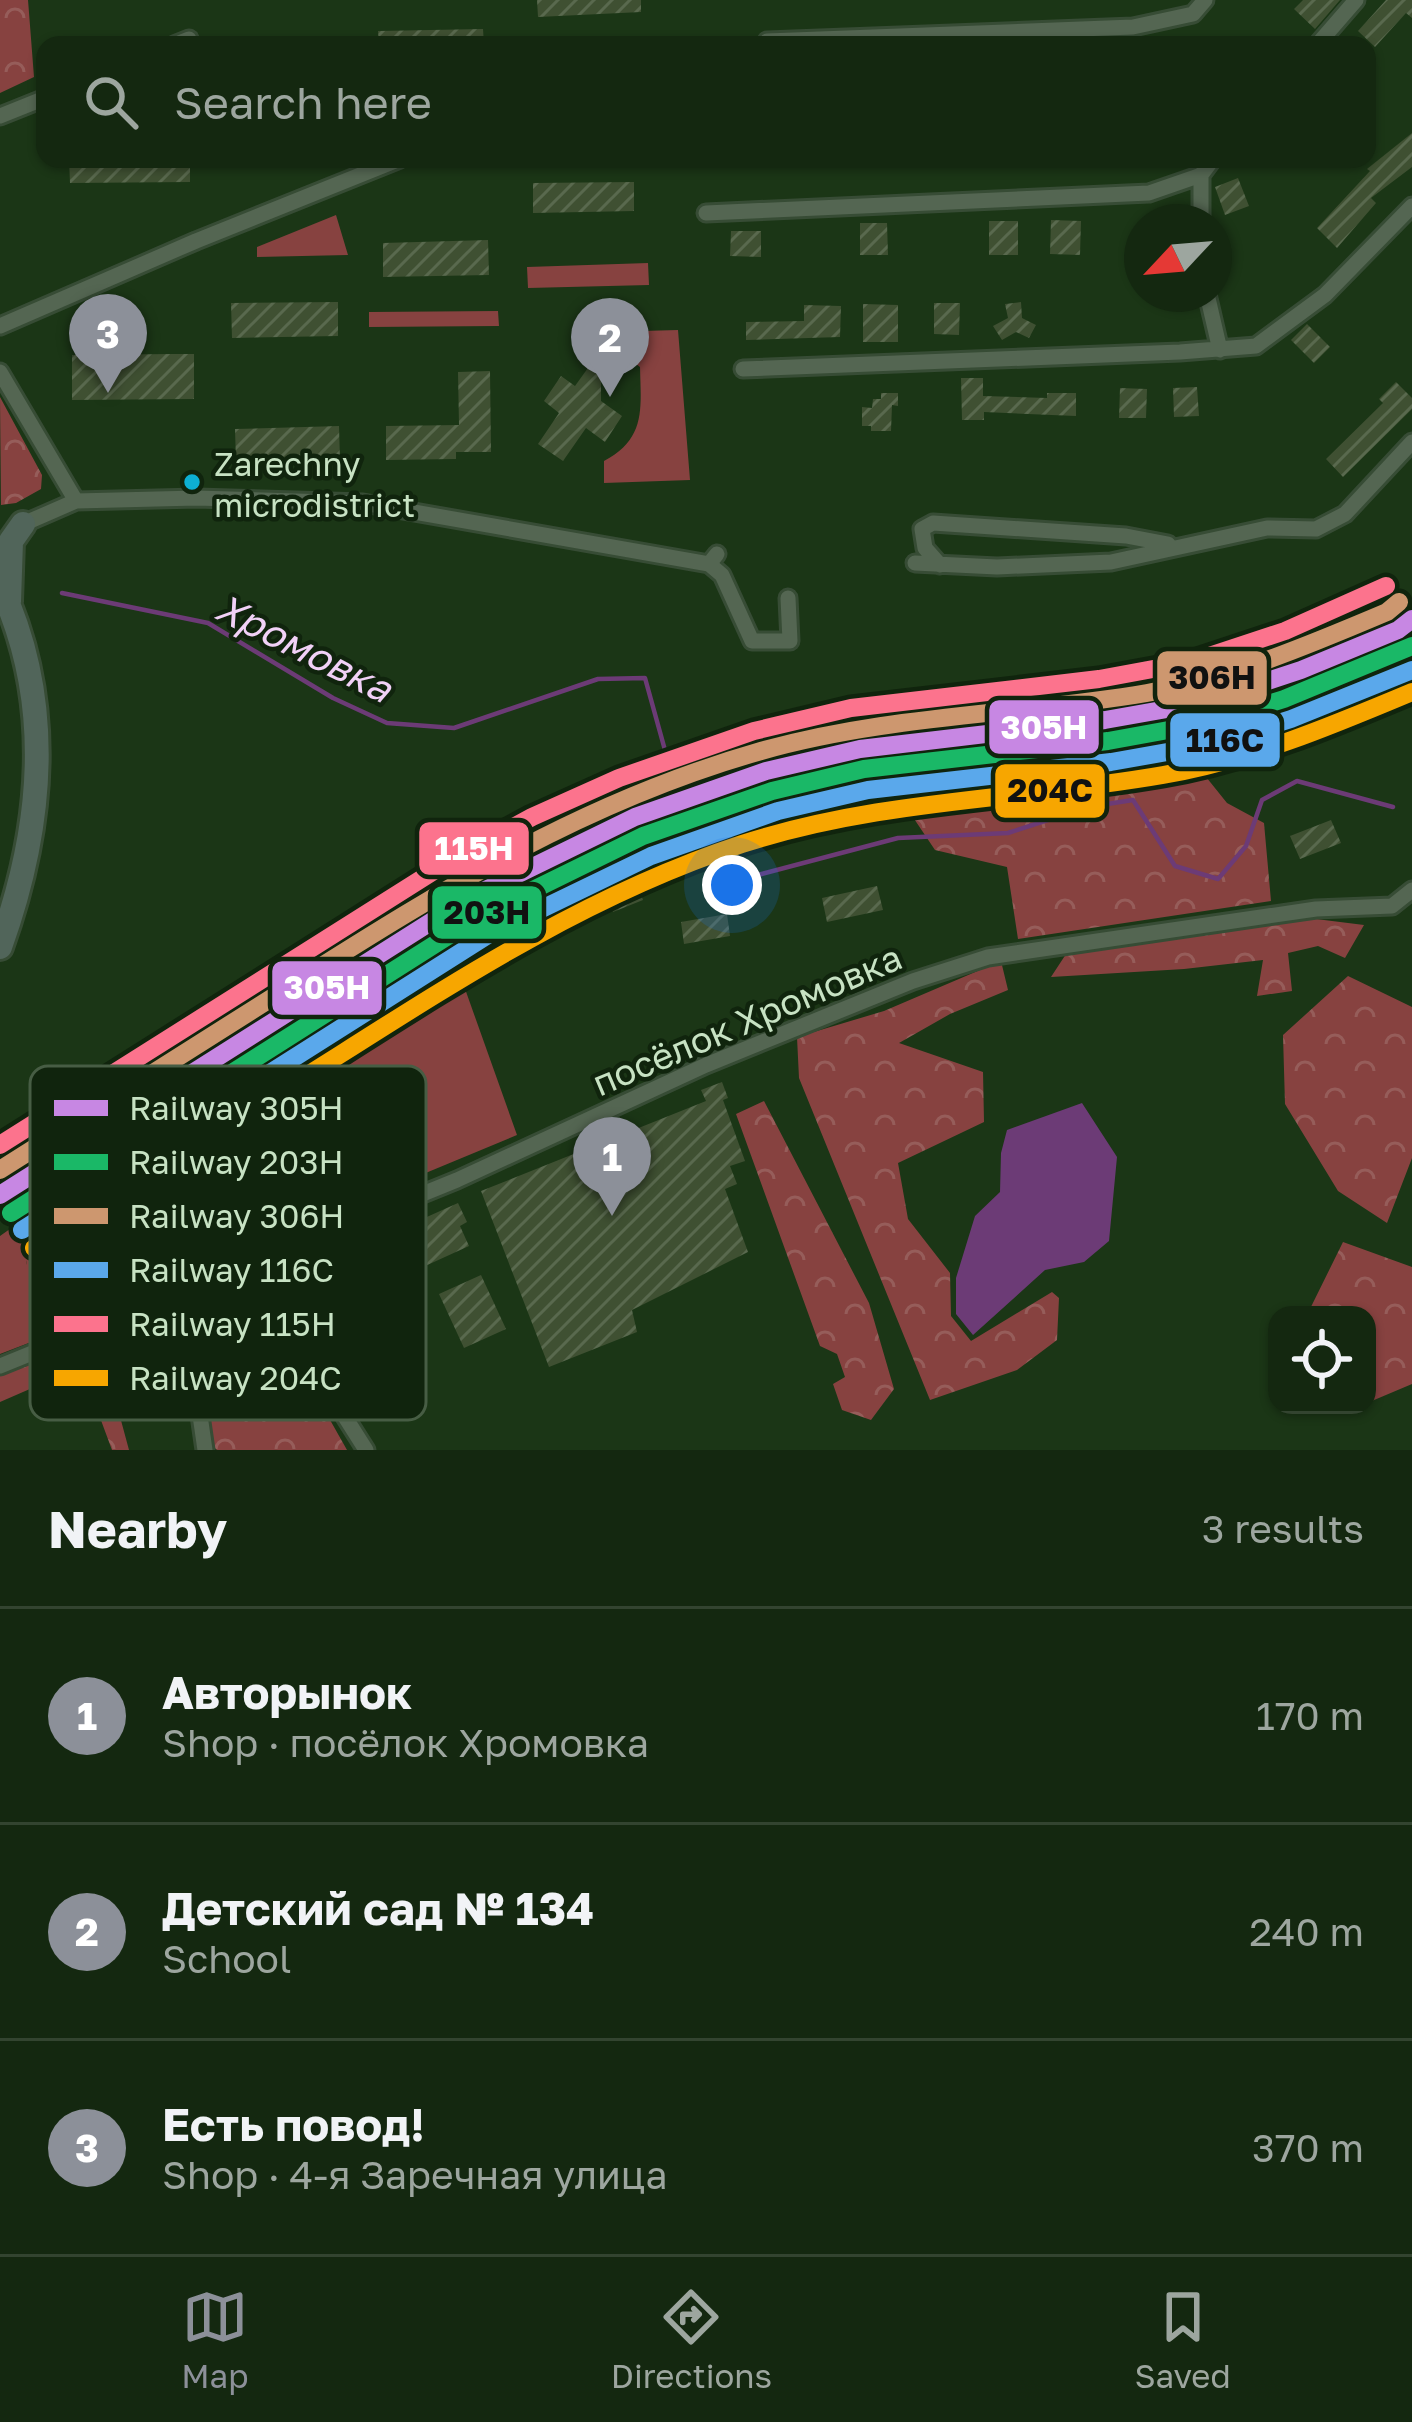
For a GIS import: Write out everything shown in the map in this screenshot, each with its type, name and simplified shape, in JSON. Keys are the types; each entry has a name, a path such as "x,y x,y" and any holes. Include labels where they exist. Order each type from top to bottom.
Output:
{"main road":[{"path":"0,946 24,872 40,754 33,693 4,594 11,523"}],"street":[{"path":"898,36 1133,27 1193,14 1205,0"},
{"path":"1325,36 1356,0"},
{"path":"0,116 36,102"},
{"path":"0,326 378,168"},
{"path":"706,213 1149,193 1201,175 1207,168"},
{"path":"1201,175 1202,204"},
{"path":"743,368 1256,346 1325,295 1412,206"},
{"path":"1211,312 1220,350"},
{"path":"0,372 76,501"},
{"path":"915,563 997,568 1111,562 1268,528 1316,530 1346,514 1412,442"},
{"path":"11,523 76,501 363,502 713,559 752,641 790,641 788,598"},
{"path":"940,565 922,534 922,529 933,524 1126,536 1177,546"},
{"name":"посёлок Хромовка","path":"426,1193 706,1065 932,975 1012,954 1316,909 1392,906 1412,890"},
{"name":"посёлок Хромовка","path":"0,1366 30,1354"},
{"path":"201,1420 206,1450"},
{"path":"347,1420 367,1450"}],"green space":[{"path":"0,0 28,0 34,77 0,93"},
{"path":"336,215 348,255 257,257 257,247"},
{"path":"648,263 649,285 528,288 527,267"},
{"path":"498,311 499,326 369,327 369,312"},
{"path":"678,330 690,480 604,483 604,461 634,433 641,396 640,367 607,341 606,332"},
{"path":"0,397 42,475 41,489 16,503 1,505"},
{"path":"1186,752 1227,803 1264,823 1271,901 1018,939 1007,867 935,850 882,771 1007,783 1029,761"},
{"path":"1308,918 1364,925 1345,958 1318,946 1288,953 1292,991 1257,996 1263,960 1051,977 1070,948 1204,925"},
{"path":"448,941 517,1135 426,1173 426,1066 239,1066 353,985"},
{"path":"1001,961 1008,990 950,1014 899,1043 983,1072 984,1122 898,1163 908,1219 950,1273 951,1316 971,1341 1052,1292 1059,1298 1057,1340 1017,1370 930,1400 799,1078 797,1037 884,1011"},
{"path":"1348,976 1412,1007 1412,1158 1387,1223 1338,1191 1285,1104 1283,1035"},
{"path":"764,1101 869,1303 894,1389 871,1420 842,1410 833,1384 845,1377 837,1354 820,1346 736,1114"},
{"path":"30,1215 26,1265 30,1263 30,1342 0,1354 0,1236"},
{"path":"1343,1242 1412,1267 1412,1384 1376,1399 1376,1306 1311,1306"},
{"path":"30,1365 30,1389 0,1402 0,1376"},
{"path":"101,1420 121,1420 129,1450 112,1450"},
{"path":"212,1420 330,1420 347,1450 217,1450 203,1437"}],"shaded area":[{"path":"1082,1103 1117,1157 1109,1241 1084,1262 1045,1270 973,1335 956,1314 956,1278 975,1216 1000,1192 1007,1130"}],"building":[{"path":"537,0 641,0 641,12 538,17"},
{"path":"1303,0 1340,0 1315,29 1294,9"},
{"path":"1386,0 1412,0 1412,18 1406,13 1376,46 1376,36 1358,31"},
{"path":"483,29 483,36 378,36 378,31"},
{"path":"1412,133 1412,167 1371,198 1376,203 1337,248 1317,228 1370,171 1367,169 1376,168 1376,162"},
{"path":"69,168 190,168 190,182 70,183"},
{"path":"1238,178 1249,206 1232,212 1232,204 1221,204 1215,187"},
{"path":"634,182 634,211 533,213 533,183"},
{"path":"1051,220 1081,221 1080,255 1050,254"},
{"path":"989,221 1018,221 1018,255 989,255"},
{"path":"860,223 887,223 888,255 860,255"},
{"path":"731,231 761,231 761,257 730,256"},
{"path":"488,240 489,275 383,277 383,243"},
{"path":"338,302 338,336 232,338 231,303"},
{"path":"1021,302 1022,318 1036,325 1029,338 1016,332 1002,340 993,326 1008,318 1005,304"},
{"path":"934,303 960,303 959,335 934,334"},
{"path":"863,304 898,305 898,342 863,342"},
{"path":"804,305 841,306 840,337 746,340 746,322 804,321"},
{"path":"1307,324 1330,347 1314,363 1291,340"},
{"path":"194,354 194,399 72,400 72,355"},
{"path":"598,354 622,371 616,380 601,381 601,401 622,416 605,442 586,428 563,461 538,444 559,413 544,401 561,376 575,386"},
{"path":"490,371 491,452 456,452 456,459 386,460 386,426 459,425 458,372"},
{"path":"961,378 983,378 983,396 1047,398 1047,393 1076,393 1076,416 984,412 984,420 962,420"},
{"path":"1396,382 1412,398 1412,409 1343,477 1326,459 1383,403 1379,399"},
{"path":"1197,387 1199,416 1174,417 1173,388"},
{"path":"1120,388 1147,389 1146,418 1119,418"},
{"path":"881,393 898,393 898,406 892,405 891,431 871,431 871,426 862,426 862,407 872,408 873,399 881,399"},
{"path":"339,426 340,460 236,462 235,429"},
{"path":"1331,820 1341,843 1300,859 1290,836"},
{"path":"635,877 643,900 613,912 604,889"},
{"path":"877,886 883,910 827,922 822,898"},
{"path":"524,913 533,930 483,956 474,939"},
{"path":"727,914 730,936 684,944 681,922"},
{"path":"722,1082 728,1098 723,1100 745,1161 730,1166 737,1184 725,1189 748,1252 632,1310 637,1332 549,1367 481,1191 706,1101 701,1090"},
{"path":"458,1203 467,1222 460,1226 469,1246 426,1266 426,1217"},
{"path":"481,1275 506,1329 464,1348 439,1294"}],"waterway":[{"name":"Хромовка","path":"62,593 208,623 333,698 387,723 454,728 598,679 645,678 668,761"},
{"name":"Хромовка","path":"690,818 754,876 898,838 1008,833 1088,807 1133,800 1175,866 1218,879 1246,846 1262,800 1297,781 1393,807"}],"rail line":[{"name":"115Н","path":"125,1066 445,864 619,778 754,731 851,708 1099,679 1191,662 1285,631 1386,586"},
{"name":"306Н","path":"165,1066 518,850 697,771 857,730 1178,687 1299,648 1387,612 1399,602"},
{"name":"305Н","path":"204,1066 467,899 635,817 766,771 860,749 1105,720 1201,703 1301,670 1398,630 1412,619"},
{"name":"203Н","path":"243,1066 478,917 643,836 772,791 864,769 1108,741 1207,723 1284,699 1412,646"},
{"name":"116С","path":"281,1066 488,935 651,856 778,811 868,790 1111,762 1212,744 1291,719 1412,670"},
{"name":"204С","path":"321,1066 486,964 585,910 742,844 847,818 1195,769 1290,741 1412,692"},
{"name":"115Н","path":"0,1145 30,1126"},
{"name":"306Н","path":"0,1170 30,1151"},
{"name":"305Н","path":"0,1195 30,1176"},
{"name":"203Н","path":"11,1213 30,1201"},
{"name":"116С","path":"22,1230 30,1225"}],"place":[{"name":"Есть повод!","path":"108,393"},
{"name":"Детский сад № 134","path":"610,397"},
{"name":"Zarechny microdistrict","path":"192,482"},
{"name":"Авторынок","path":"612,1216"}]}
